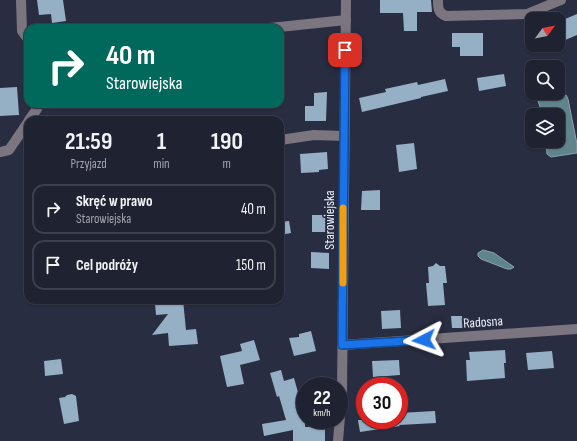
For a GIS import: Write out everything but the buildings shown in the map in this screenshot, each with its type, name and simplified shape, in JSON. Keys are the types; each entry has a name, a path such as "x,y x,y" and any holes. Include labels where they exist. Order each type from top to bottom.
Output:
{"street":[{"path":"21,0 22,30 24,33"},
{"name":"Starowiejska","path":"338,441 342,392 346,0"},
{"path":"438,0 438,10 442,15 446,16 527,14 561,0"},
{"path":"284,27 346,20"},
{"path":"0,152 9,150 24,128"},
{"path":"284,139 314,135 344,136"},
{"name":"Radosna","path":"342,345 577,329"}],"shaded area":[{"path":"565,95 568,99 577,144 577,153 551,157 547,154 547,148 565,148 565,108 540,108 538,101 565,100"},
{"path":"483,250 494,253 514,267 507,269 481,259 478,256 478,253"}],"slow traffic":[{"path":"343,208 343,283"}],"route":[{"path":"345,50 342,345 424,340"}]}
